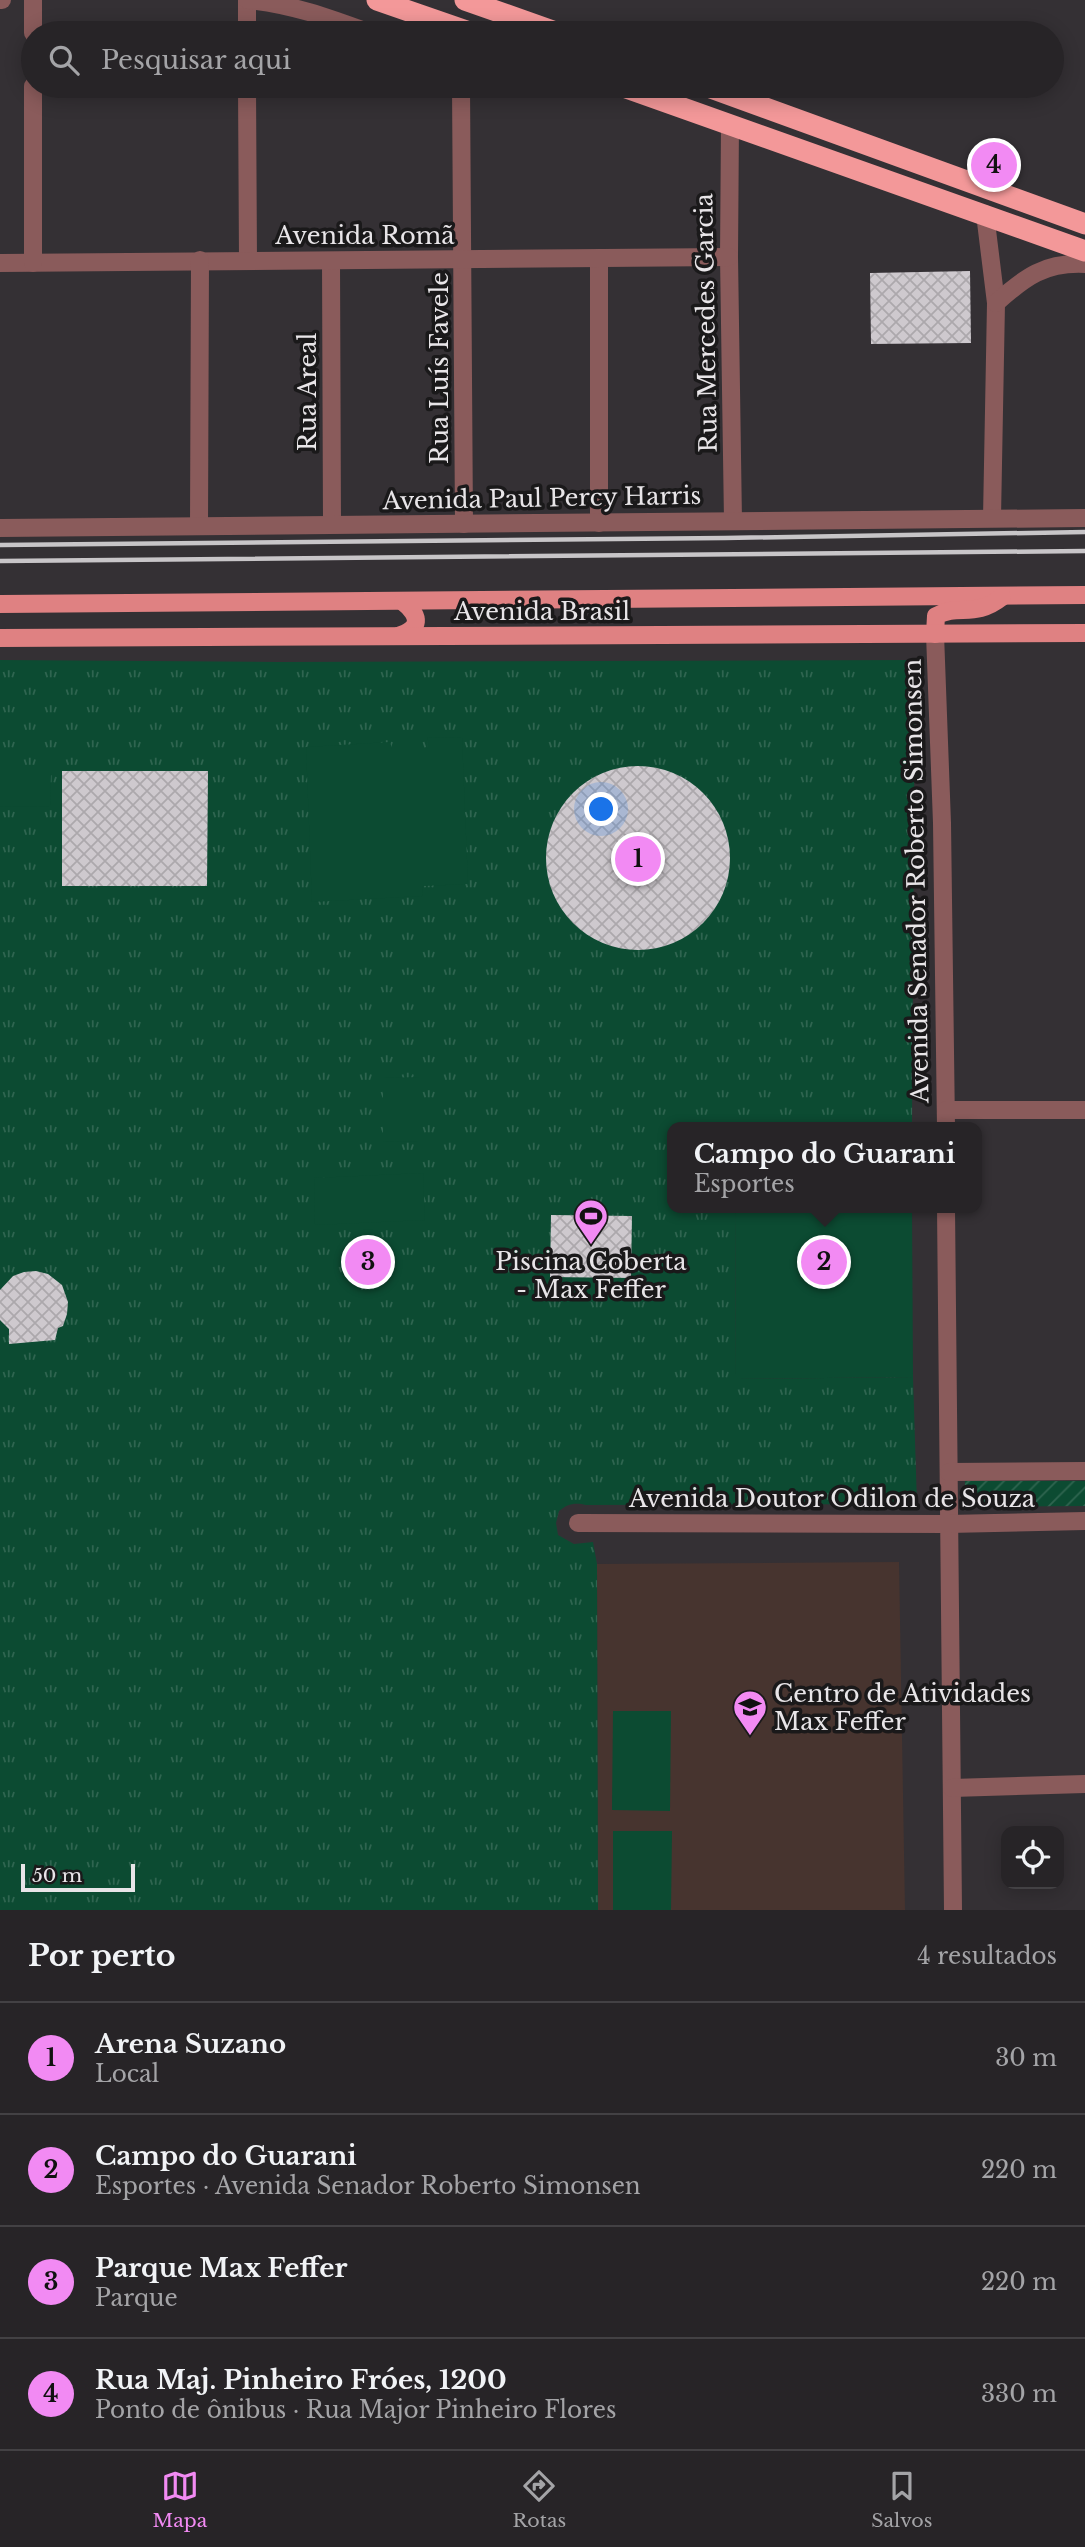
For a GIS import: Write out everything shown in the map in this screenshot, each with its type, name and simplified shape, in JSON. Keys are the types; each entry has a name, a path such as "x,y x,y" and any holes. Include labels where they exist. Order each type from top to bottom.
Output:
{"highway":[{"path":"377,0 434,21"},
{"path":"466,0 525,21"},
{"path":"655,98 1085,251"},
{"path":"738,98 1085,224"}],"main road":[{"name":"Avenida Brasil","path":"0,604 1085,595"},
{"path":"935,634 936,616 942,612 986,608 1002,597"},
{"path":"395,637 413,629 416,624 414,612 403,602"},
{"path":"443,636 434,631 428,620 433,609 447,602"},
{"name":"Avenida Brasil","path":"0,638 1085,633"}],"street":[{"path":"33,0 33,21"},
{"path":"247,21 247,0 278,3 338,21"},
{"path":"33,98 33,263"},
{"path":"247,98 248,260"},
{"name":"Rua Luís Favele","path":"461,98 464,524"},
{"name":"Rua Mercedes Garcia","path":"730,124 733,521"},
{"path":"985,214 996,303 992,518"},
{"name":"Avenida Romã","path":"0,263 729,257"},
{"path":"599,258 599,523"},
{"path":"200,260 200,526"},
{"name":"Rua Areal","path":"331,261 332,524"},
{"path":"996,303 1027,277 1048,267 1085,264"},
{"name":"Avenida Paul Percy Harris","path":"0,528 1085,518"},
{"name":"Avenida Senador Roberto Simonsen","path":"935,634 942,823 946,1118"},
{"path":"946,1118 1085,1110"},
{"path":"946,1213 953,1910"},
{"name":"Avenida Doutor Odilon de Souza","path":"949,1472 1085,1471"},
{"name":"Avenida Doutor Odilon de Souza","path":"579,1523 948,1524 1085,1521"},
{"path":"952,1787 1085,1784"}],"shaded area":[{"name":"Centro de Atividades Max Feffer","path":"899,1562 905,1910 598,1910 597,1564"}],"green space":[{"path":"0,660 915,660 912,1122 667,1122 667,1213 735,1213 736,1379 913,1377 917,1504 575,1504 559,1511 556,1523 558,1535 574,1544 593,1542 597,1564 598,1910 0,1910"},
{"path":"427,737 462,738 468,884 423,886 422,896 312,902 306,747 390,742 392,749 428,749"},
{"path":"0,773 51,773 50,806 0,807"},
{"path":"419,1077 419,1141 383,1142 383,1078"},
{"path":"423,1173 425,1220 315,1225 314,1178"},
{"path":"735,1213 912,1213 913,1377 736,1379"},
{"path":"965,1481 1085,1481 1085,1506 964,1507"},
{"path":"613,1711 671,1711 670,1811 612,1810"},
{"path":"613,1831 672,1831 671,1910 613,1910"}],"building":[{"path":"970,271 971,343 871,344 870,273"},
{"path":"638,766 673,773 703,793 723,823 730,858 723,893 703,923 673,943 638,950 603,943 573,923 553,893 546,858 553,823 573,793 603,773"},
{"path":"62,771 208,771 207,886 62,886"},
{"name":"Piscina Coberta - Max Feffer","path":"551,1215 632,1216 631,1278 550,1277"},
{"path":"36,1271 48,1274 62,1285 68,1302 63,1326 58,1328 55,1340 9,1344 9,1329 0,1320 0,1290 13,1276"}],"railway":[{"path":"0,545 1085,532"},
{"path":"0,561 1085,551"}],"place":[{"name":"Rua Maj. Pinheiro Fróes, 1200","path":"994,165"},
{"name":"Arena Suzano","path":"638,859"},
{"name":"Piscina Coberta - Max Feffer","path":"591,1246"},
{"name":"Parque Max Feffer","path":"368,1262"},
{"name":"Campo do Guarani","path":"824,1262"},
{"name":"Centro de Atividades Max Feffer","path":"750,1737"}]}
